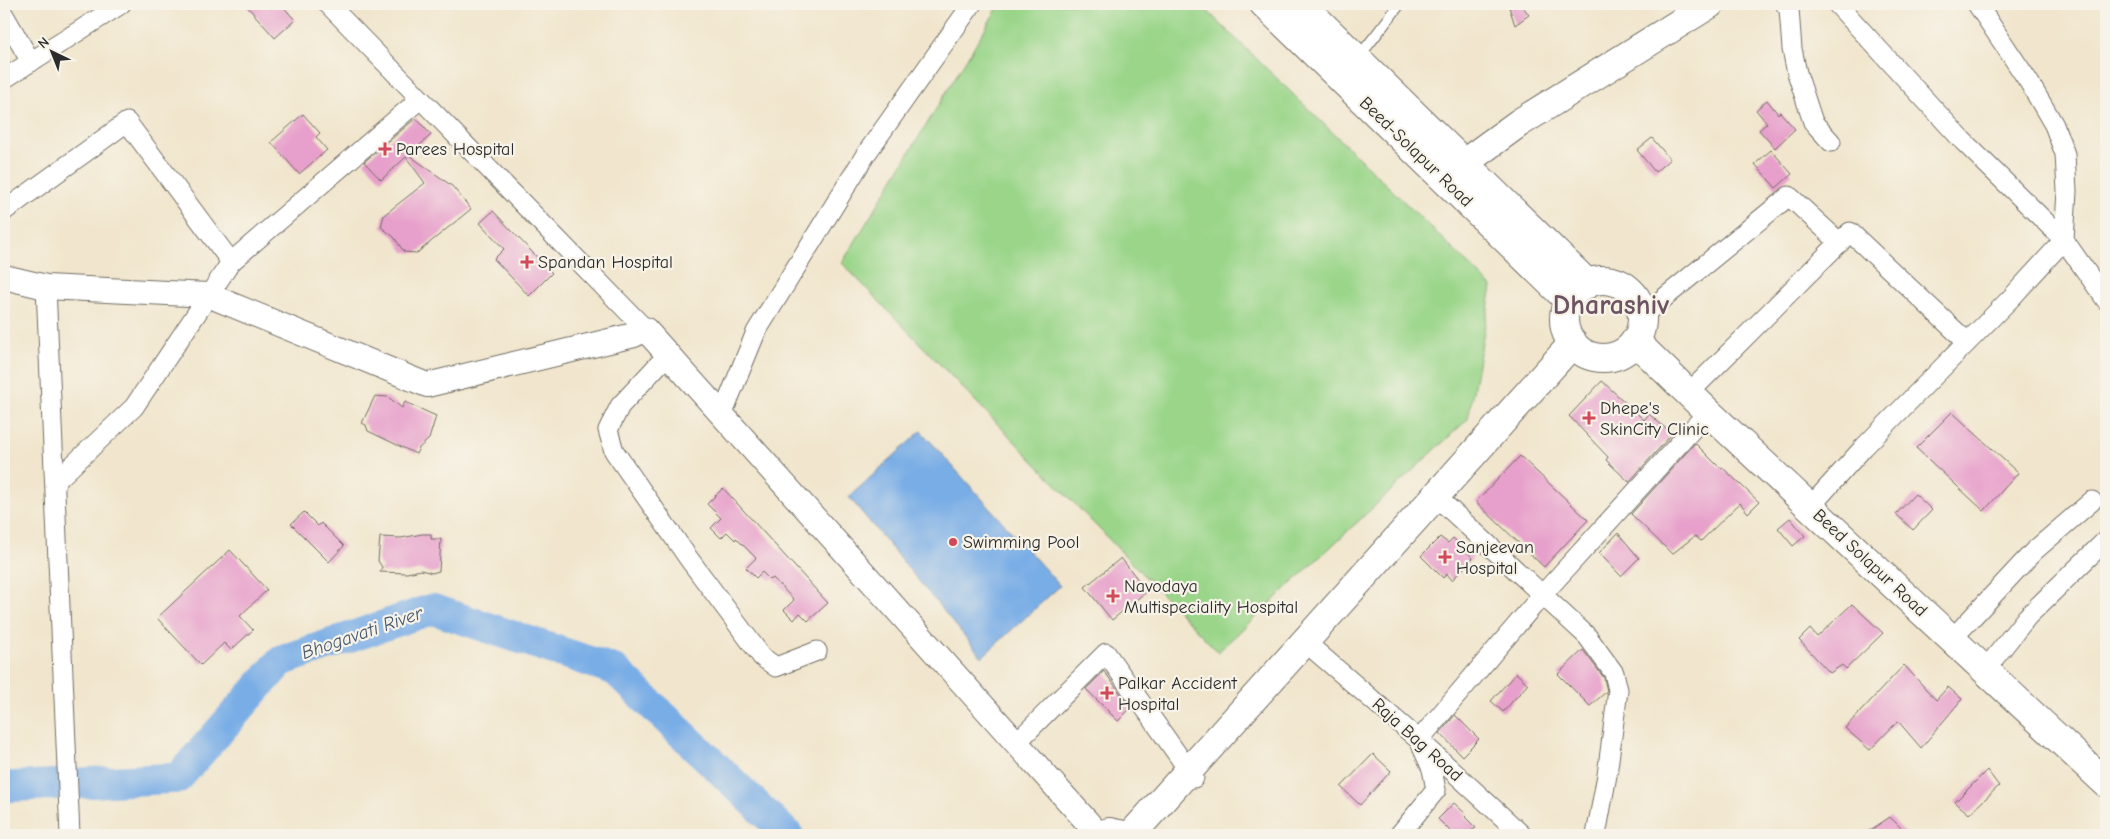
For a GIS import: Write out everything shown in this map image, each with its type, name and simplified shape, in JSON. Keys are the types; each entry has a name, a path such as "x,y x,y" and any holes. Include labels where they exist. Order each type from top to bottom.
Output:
{"main road":[{"name":"Beed-Solapur Road","path":"1264,4 1579,292"},
{"name":"Beed-Solapur Road","path":"1301,4 1464,163 1579,292"},
{"path":"1464,163 1519,123 1710,4"},
{"path":"1598,281 1611,281 1622,285 1632,293 1639,303 1639,329 1626,351 1614,357 1600,358 1580,349 1565,325 1565,312 1579,292 1598,281"},
{"name":"Beed Solapur Road","path":"1639,329 1699,403 1985,670 2104,777"},
{"path":"1131,835 1191,775 1310,647 1580,349"},
{"path":"1145,835 1191,775 1580,349"},
{"path":"1099,835 1109,832 1124,835"}],"street":[{"path":"4,80 121,4"},
{"path":"328,4 420,98 639,332 722,415 1015,744 1099,835"},
{"path":"952,4 957,25"},
{"path":"722,415 756,332 866,154 972,4"},
{"path":"1785,4 1789,9 1792,49 1799,81 1814,122 1831,142"},
{"path":"1837,4 1963,140 2064,240 2106,300"},
{"path":"1810,507 1864,447 2012,297 2064,240 2068,191 2065,154 2054,125 2029,82 1978,4"},
{"path":"4,15 32,62"},
{"path":"56,481 134,407 231,262 420,98"},
{"path":"4,211 127,122 231,262"},
{"path":"1639,329 1789,196 1840,243"},
{"path":"1400,835 1436,790 1432,768 1419,740 1543,594 1699,403 1850,232 1967,342"},
{"path":"4,277 46,287 208,295 427,385 639,332"},
{"path":"46,287 56,481 70,835"},
{"path":"639,332 659,364 1085,835"},
{"path":"659,364 620,406 608,430 614,451 689,559 762,658 776,668 817,651"},
{"path":"1441,501 1587,636 1614,672 1618,690 1607,775 1596,835"},
{"path":"1952,639 2034,551 2092,501"},
{"path":"1985,670 2027,617 2106,540"},
{"name":"Raja Bag Road","path":"1310,647 1419,740 1522,835"},
{"path":"1015,744 1106,653 1191,775"}],"lane":[{"path":"1357,58 1400,4"}],"green space":[{"path":"1000,4 1200,4 1492,287 1468,419 1218,652 842,263"}],"water":[{"name":"Swimming Pool","path":"921,431 1060,586 982,657 849,497"}],"building":[{"path":"245,4 281,4 295,20 275,38"},
{"path":"1508,4 1521,4 1529,15 1515,25"},
{"path":"1767,100 1778,114 1780,112 1795,129 1775,148 1759,130 1767,123 1756,110"},
{"path":"303,114 320,133 316,137 327,150 299,174 271,142"},
{"path":"416,118 431,135 409,155 452,186 471,209 417,253 404,252 394,237 381,227 384,215 425,183 406,157 381,180 364,162"},
{"path":"1652,138 1670,159 1655,172 1637,150"},
{"path":"1771,150 1792,174 1776,188 1755,164"},
{"path":"493,211 552,273 529,296 494,259 504,249 480,223"},
{"path":"1602,381 1644,420 1649,414 1672,434 1629,482 1606,460 1608,457 1569,416"},
{"path":"375,396 388,397 402,408 405,402 436,416 429,439 419,448 416,454 368,431 366,425 362,423"},
{"path":"1952,412 2018,473 1984,511 1916,448"},
{"path":"1695,443 1759,502 1748,513 1740,503 1701,541 1695,536 1672,554 1631,514"},
{"path":"1520,456 1588,520 1544,567 1476,502"},
{"path":"723,488 828,603 808,621 800,613 794,620 784,610 794,600 773,578 770,580 762,572 756,578 746,568 756,558 736,538 735,540 727,532 721,538 711,528 721,518 707,504"},
{"path":"1915,494 1932,510 1913,530 1896,514"},
{"path":"304,512 318,526 321,523 344,546 329,562 291,524"},
{"path":"1790,518 1805,536 1793,546 1778,528"},
{"path":"1618,533 1639,558 1621,576 1599,553"},
{"path":"431,534 431,539 441,539 439,571 432,573 421,570 407,573 380,572 382,567 378,561 380,537 401,538"},
{"path":"1440,537 1448,543 1453,538 1473,558 1452,580 1447,574 1443,578 1421,556"},
{"path":"230,550 267,590 240,616 253,630 231,650 224,643 201,665 157,618"},
{"path":"1121,558 1147,591 1112,620 1085,587"},
{"path":"1852,604 1883,633 1846,669 1842,665 1830,673 1799,640 1810,629 1817,637"},
{"path":"1583,650 1604,678 1607,691 1590,706 1558,674"},
{"path":"1904,665 1936,700 1948,687 1962,699 1921,748 1898,721 1870,750 1845,728"},
{"path":"1104,671 1131,708 1118,721 1086,689"},
{"path":"1516,673 1528,684 1503,712 1491,701"},
{"path":"1455,715 1479,739 1462,756 1440,733"},
{"path":"1373,754 1391,771 1360,805 1341,787"},
{"path":"1987,770 1999,786 1969,814 1955,802"},
{"path":"1454,803 1467,815 1465,817 1476,828 1463,835 1454,835 1438,819"},
{"path":"1890,817 1908,835 1863,835"}],"waterway":[{"name":"Bhogavati River","path":"4,787 178,778 281,661 432,609 615,670 788,835"}],"place":[{"name":"Parees Hospital","path":"385,149"},
{"name":"Spandan Hospital","path":"527,262"},
{"name":"Dhepe's SkinCity Clinic","path":"1589,418"},
{"name":"Swimming Pool","path":"953,542"},
{"name":"Sanjeevan Hospital","path":"1445,557"},
{"name":"Navodaya Multispeciality Hospital","path":"1113,596"},
{"name":"Palkar Accident Hospital","path":"1107,693"}],"district":[{"name":"Dharashiv","path":"1611,305"}]}
